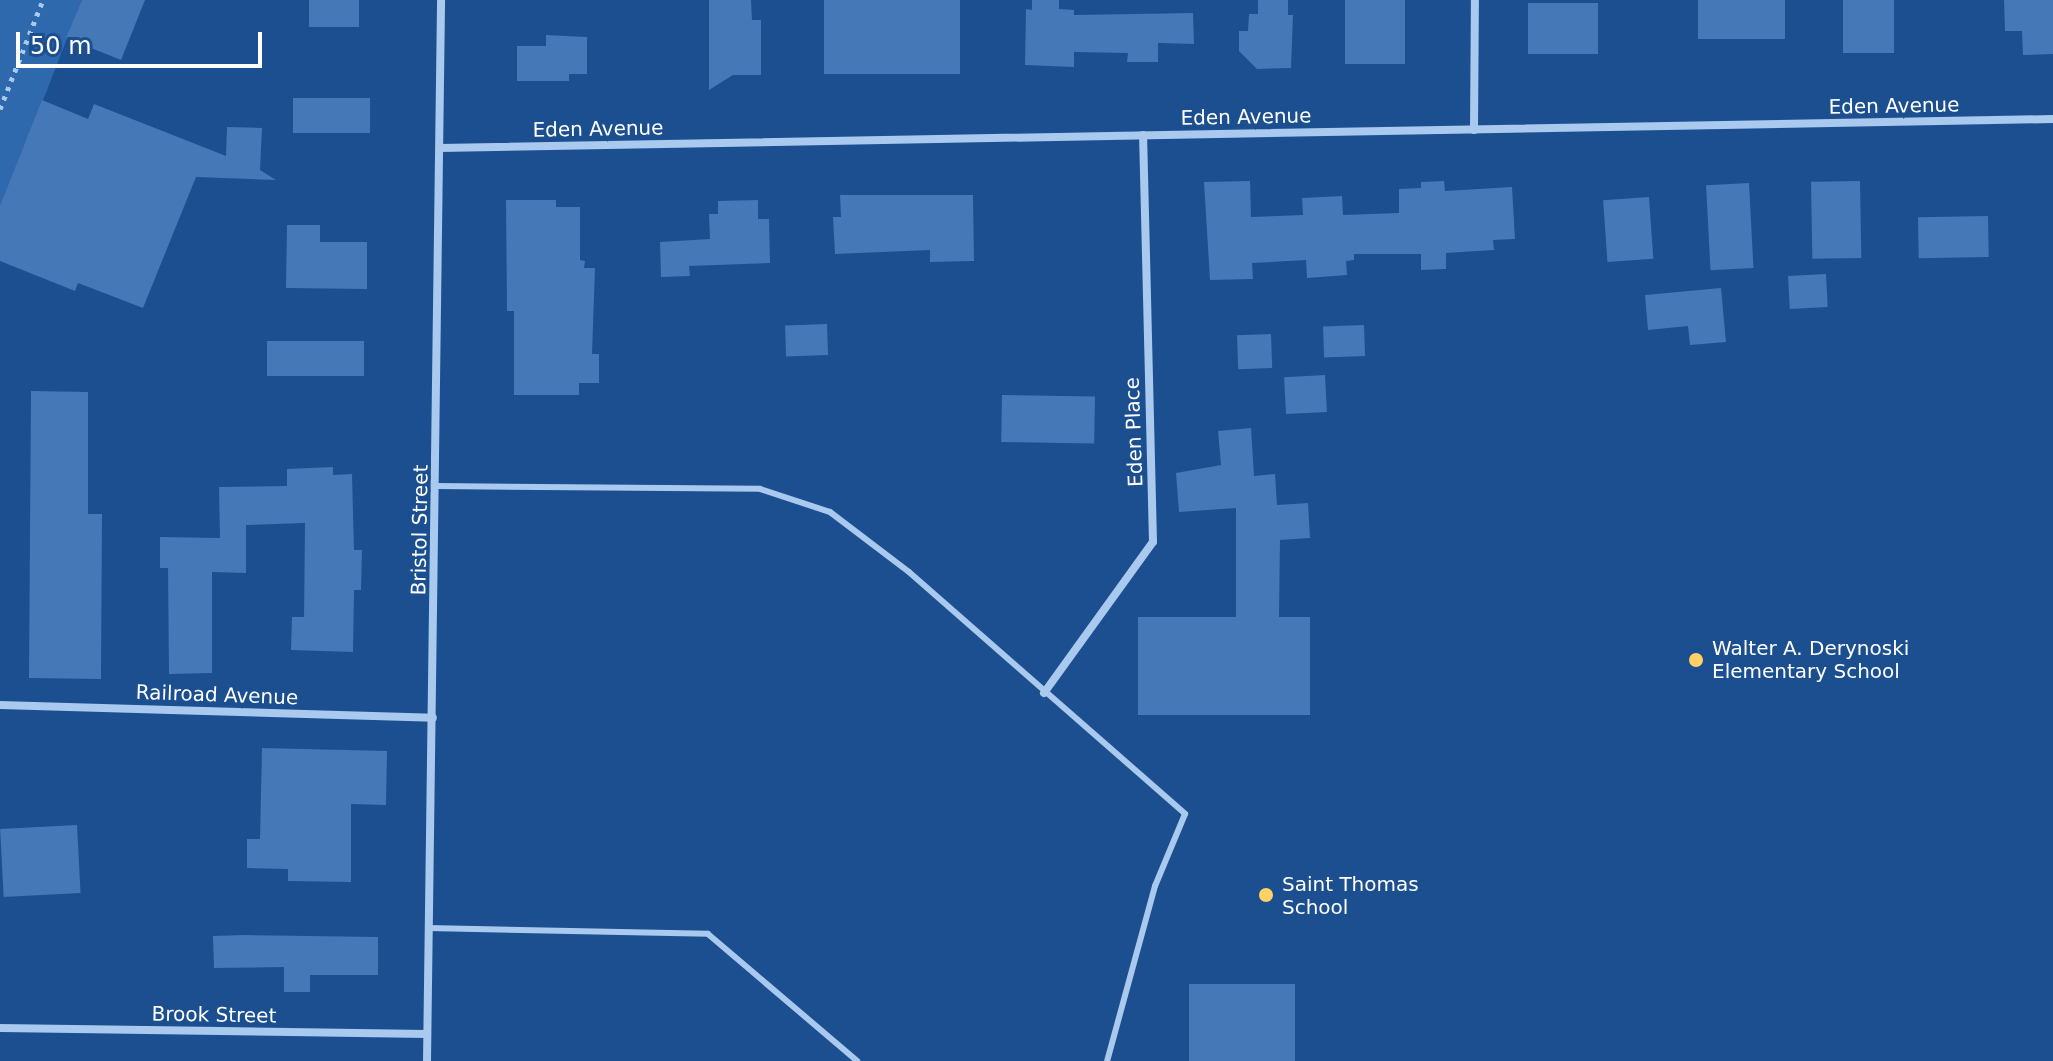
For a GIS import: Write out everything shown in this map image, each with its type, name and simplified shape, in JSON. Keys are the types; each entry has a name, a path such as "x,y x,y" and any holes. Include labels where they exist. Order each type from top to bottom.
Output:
{"street":[{"name":"Bristol Street","path":"427,1061 441,0"},
{"path":"1474,130 1475,0"},
{"name":"Eden Avenue","path":"440,148 2053,119"},
{"name":"Eden Place","path":"1044,693 1153,542 1143,135"},
{"name":"Railroad Avenue","path":"0,705 433,718"},
{"name":"Brook Street","path":"0,1028 427,1034"}],"lane":[{"path":"436,486 760,489 830,512 909,572 1185,814 1155,886 1107,1061"},
{"path":"428,928 708,934 857,1061"}],"path":[{"path":"0,109 43,0"}],"shaded area":[{"path":"0,0 82,0 0,211"}],"building":[{"path":"82,0 145,0 121,60 66,38"},
{"path":"309,0 359,0 359,27 309,27"},
{"path":"709,0 751,0 752,20 761,20 761,75 733,75 709,90"},
{"path":"824,0 960,0 960,74 824,74"},
{"path":"1032,0 1059,0 1059,9 1074,10 1074,15 1193,13 1194,44 1158,43 1158,62 1127,62 1128,53 1074,52 1074,67 1025,65 1026,9 1032,10"},
{"path":"1258,0 1288,0 1288,15 1293,15 1291,68 1257,69 1239,51 1239,31 1248,31 1249,14 1258,14"},
{"path":"1345,0 1405,0 1405,64 1345,64"},
{"path":"1698,0 1785,0 1785,39 1698,39"},
{"path":"1843,0 1894,0 1894,53 1843,53"},
{"path":"2004,0 2053,0 2053,54 2023,55 2022,31 2005,31"},
{"path":"1528,3 1598,3 1598,54 1528,54"},
{"path":"546,35 587,37 587,74 569,74 569,81 517,81 517,46 546,46"},
{"path":"293,98 370,98 370,133 293,133"},
{"path":"42,100 88,119 94,104 226,156 227,127 262,128 260,170 276,180 196,177 143,308 78,283 75,291 0,261 0,206"},
{"path":"1250,181 1251,217 1303,215 1302,198 1342,196 1343,215 1399,213 1399,189 1421,188 1421,182 1444,181 1445,191 1512,187 1515,239 1493,240 1494,250 1446,253 1446,269 1421,270 1421,254 1354,254 1354,260 1346,261 1347,275 1307,278 1306,260 1252,263 1253,279 1210,280 1204,182"},
{"path":"1860,181 1861,258 1812,259 1811,182"},
{"path":"1749,183 1753,268 1711,270 1706,185"},
{"path":"840,195 973,195 974,261 930,262 930,250 835,254 833,217 841,217"},
{"path":"1649,197 1653,259 1607,262 1603,200"},
{"path":"506,200 556,200 556,207 580,207 580,260 585,261 584,268 595,268 592,354 599,354 599,383 579,383 579,395 514,395 514,311 507,311"},
{"path":"758,200 758,219 769,219 770,263 689,266 690,276 661,277 660,242 710,239 709,214 718,214 718,201"},
{"path":"1988,216 1989,257 1919,258 1918,217"},
{"path":"287,225 320,225 320,242 367,242 367,289 286,288"},
{"path":"1826,274 1828,307 1790,309 1788,276"},
{"path":"1721,288 1726,342 1690,345 1688,326 1648,330 1645,295"},
{"path":"827,324 828,355 786,356 785,325"},
{"path":"1364,325 1365,356 1324,357 1323,326"},
{"path":"1271,334 1272,368 1238,369 1237,335"},
{"path":"267,341 364,341 364,376 267,376"},
{"path":"1325,375 1327,412 1286,414 1284,377"},
{"path":"31,391 88,392 88,514 102,514 101,679 29,678"},
{"path":"1002,395 1095,397 1094,444 1001,442"},
{"path":"1251,428 1254,476 1275,474 1277,505 1308,503 1310,538 1280,540 1279,617 1310,617 1310,715 1138,715 1138,617 1236,617 1236,508 1179,512 1176,473 1221,465 1218,431"},
{"path":"333,467 333,475 352,474 354,550 362,550 361,590 354,590 353,652 291,650 292,617 304,617 305,523 246,525 246,573 212,572 212,673 169,674 168,568 160,568 160,537 220,538 219,487 287,486 287,469"},
{"path":"262,748 387,751 386,805 351,804 351,882 288,881 288,869 247,868 247,839 260,839"},
{"path":"77,825 81,893 4,897 0,829"},
{"path":"213,936 378,937 378,975 310,975 310,992 284,992 284,967 214,968"},
{"path":"1189,984 1295,984 1295,1061 1189,1061"}],"place":[{"name":"Walter A. Derynoski Elementary School","path":"1696,660"},
{"name":"Saint Thomas School","path":"1266,895"}]}
